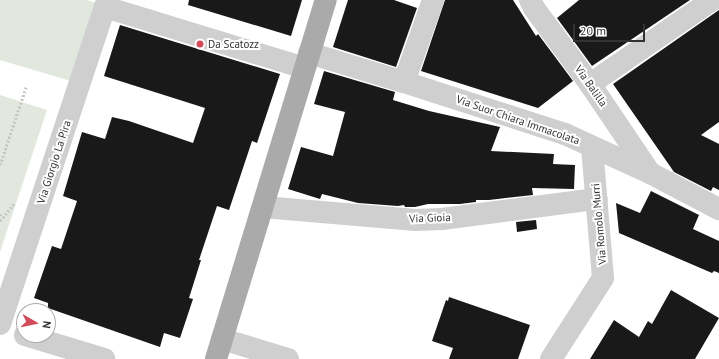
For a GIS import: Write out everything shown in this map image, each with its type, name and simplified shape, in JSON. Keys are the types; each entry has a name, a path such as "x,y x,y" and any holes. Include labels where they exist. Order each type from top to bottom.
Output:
{"main road":[{"path":"219,349 306,61 326,0"}],"street":[{"path":"590,84 712,0"},
{"path":"404,82 430,1"},
{"name":"Via Suor Chiara Immacolata","path":"106,3 306,61 404,82 565,134 650,173 719,209"},
{"name":"Via Giorgio La Pira","path":"0,324 106,3"},
{"name":"Via Balilla","path":"536,3 650,173"},
{"name":"Via Romolo Murri","path":"551,359 603,278 592,146"},
{"name":"Via Gioia","path":"263,207 415,220 442,219 597,199"},
{"path":"0,327 16,332"},
{"path":"51,343 104,359"},
{"path":"219,349 288,359"}],"path":[{"path":"0,166 26,86"},
{"path":"1,219 18,199"},
{"path":"0,214 1,219"}],"shaded area":[{"path":"0,0 87,0 96,3 71,81 0,60"},
{"path":"0,95 47,110 0,252"}],"building":[{"path":"189,0 302,0 291,36 188,5"},
{"path":"348,0 394,0 417,8 396,67 333,47"},
{"path":"445,0 513,0 536,36 538,34 573,81 538,108 421,71"},
{"path":"579,0 690,0 592,66 557,18"},
{"path":"719,10 719,122 701,135 719,144 719,190 713,187 711,191 674,172 613,84"},
{"path":"120,25 280,74 257,143 252,141 229,210 217,206 199,260 201,260 189,298 193,299 180,338 164,333 160,347 56,311 56,303 48,303 34,298 52,246 61,249 77,201 63,196 82,132 105,139 112,117 129,121 193,143 205,108 104,76"},
{"path":"324,71 395,92 393,100 429,111 500,127 491,151 554,154 553,164 575,165 574,189 532,188 533,195 476,200 476,202 460,204 428,204 415,207 405,207 404,205 398,206 358,203 322,194 320,199 288,189 301,147 333,156 345,112 314,104"},
{"path":"651,191 699,215 693,229 719,241 719,273 714,271 712,273 619,233 616,203 640,213"},
{"path":"536,220 537,229 517,232 516,222"},
{"path":"671,290 719,318 695,359 590,359 614,320 639,337 648,321 652,324"},
{"path":"449,297 530,325 518,359 449,359 453,348 432,341 446,300 448,301"}],"place":[{"name":"Da Scatozz","path":"200,44"}]}
